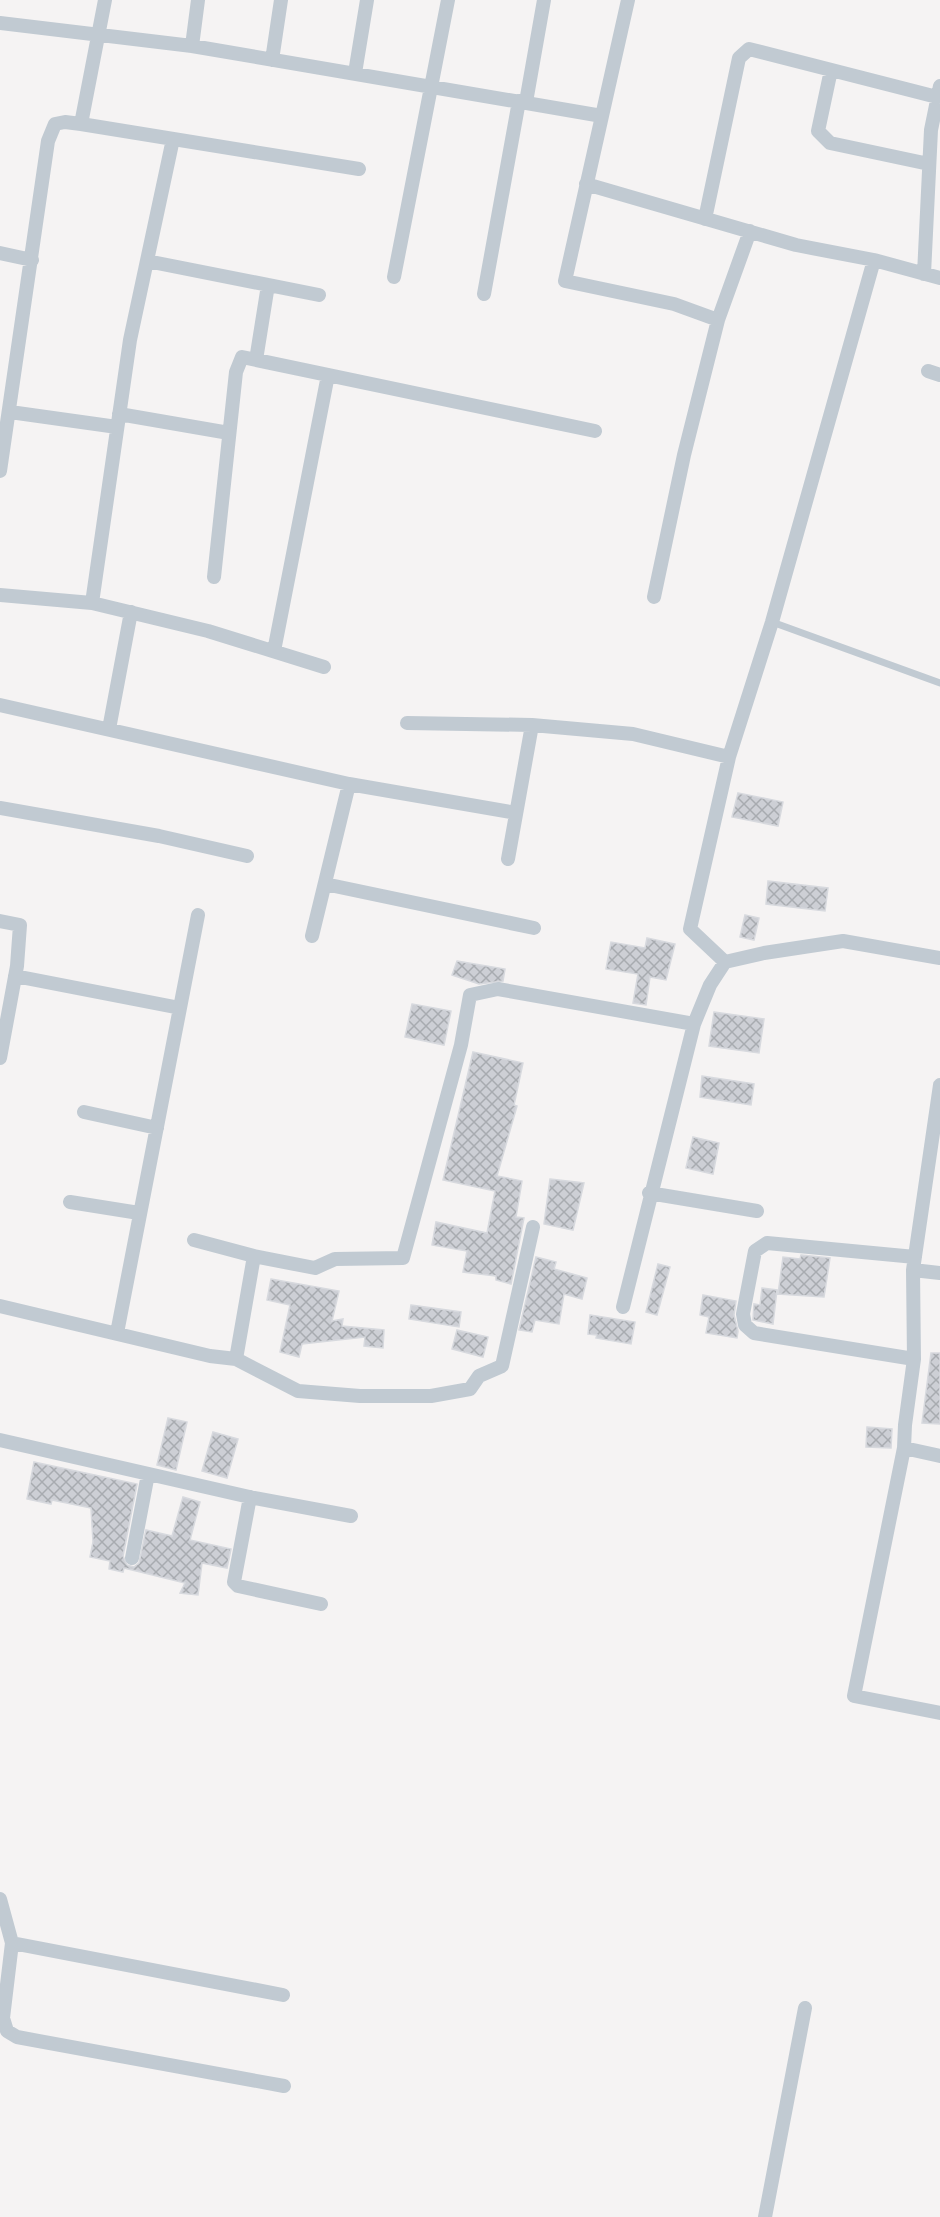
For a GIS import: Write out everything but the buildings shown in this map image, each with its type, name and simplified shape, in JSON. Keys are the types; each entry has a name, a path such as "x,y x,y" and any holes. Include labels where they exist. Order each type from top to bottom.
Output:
{"street":[{"path":"81,124 105,0"},
{"path":"192,46 198,0"},
{"path":"272,60 281,0"},
{"path":"355,74 367,0"},
{"path":"394,277 448,0"},
{"path":"484,294 544,0"},
{"path":"628,0 565,281 674,304 718,320"},
{"path":"0,23 99,37 192,46 602,116"},
{"path":"705,219 738,58 749,49 831,70 938,91 929,164 924,274"},
{"path":"831,70 818,131 821,137 830,143 929,164"},
{"path":"0,471 50,131 60,122 358,169"},
{"path":"92,603 130,340 173,139"},
{"path":"586,184 796,245 874,260 940,278"},
{"path":"654,597 684,455 718,320 750,231"},
{"path":"0,253 32,260"},
{"path":"725,962 690,929 729,757 772,622 874,260"},
{"path":"147,261 319,295"},
{"path":"256,360 268,285"},
{"path":"214,577 236,372 242,357 595,431"},
{"path":"274,651 328,375"},
{"path":"10,412 229,433"},
{"path":"0,595 92,603 274,651 324,667"},
{"path":"109,729 130,612"},
{"path":"0,705 349,784 516,813"},
{"path":"407,723 532,724 633,734 729,757"},
{"path":"508,860 532,724"},
{"path":"312,936 349,784"},
{"path":"0,808 159,836 247,856"},
{"path":"325,884 534,928"},
{"path":"117,1334 198,915"},
{"path":"0,921 20,925 15,975 0,1058"},
{"path":"623,1308 649,1193 694,1024 710,985 725,962 764,953 843,941 940,957"},
{"path":"15,975 180,1008"},
{"path":"194,1240 254,1256 315,1268 334,1259 403,1258 462,1045 470,995 498,989 694,1024"},
{"path":"940,1085 914,1263 914,1359 904,1425 904,1448 854,1696 940,1713"},
{"path":"84,1112 157,1128"},
{"path":"649,1193 757,1211"},
{"path":"70,1202 139,1214"},
{"path":"0,1306 210,1356 236,1359 298,1391 360,1396 431,1396 470,1389 479,1376 502,1366 533,1227"},
{"path":"914,1359 754,1333 745,1324 743,1314 755,1251 767,1243 914,1263 940,1273"},
{"path":"236,1359 254,1256"},
{"path":"0,1440 250,1497 351,1516"},
{"path":"904,1448 940,1456"},
{"path":"132,1558 148,1474"},
{"path":"250,1497 234,1582 238,1586 321,1604"},
{"path":"0,1899 12,1943 3,2018 7,2031 17,2037 284,2086"},
{"path":"12,1943 283,1995"},
{"path":"765,2217 805,2008"}],"lane":[{"path":"772,622 940,683"}]}
